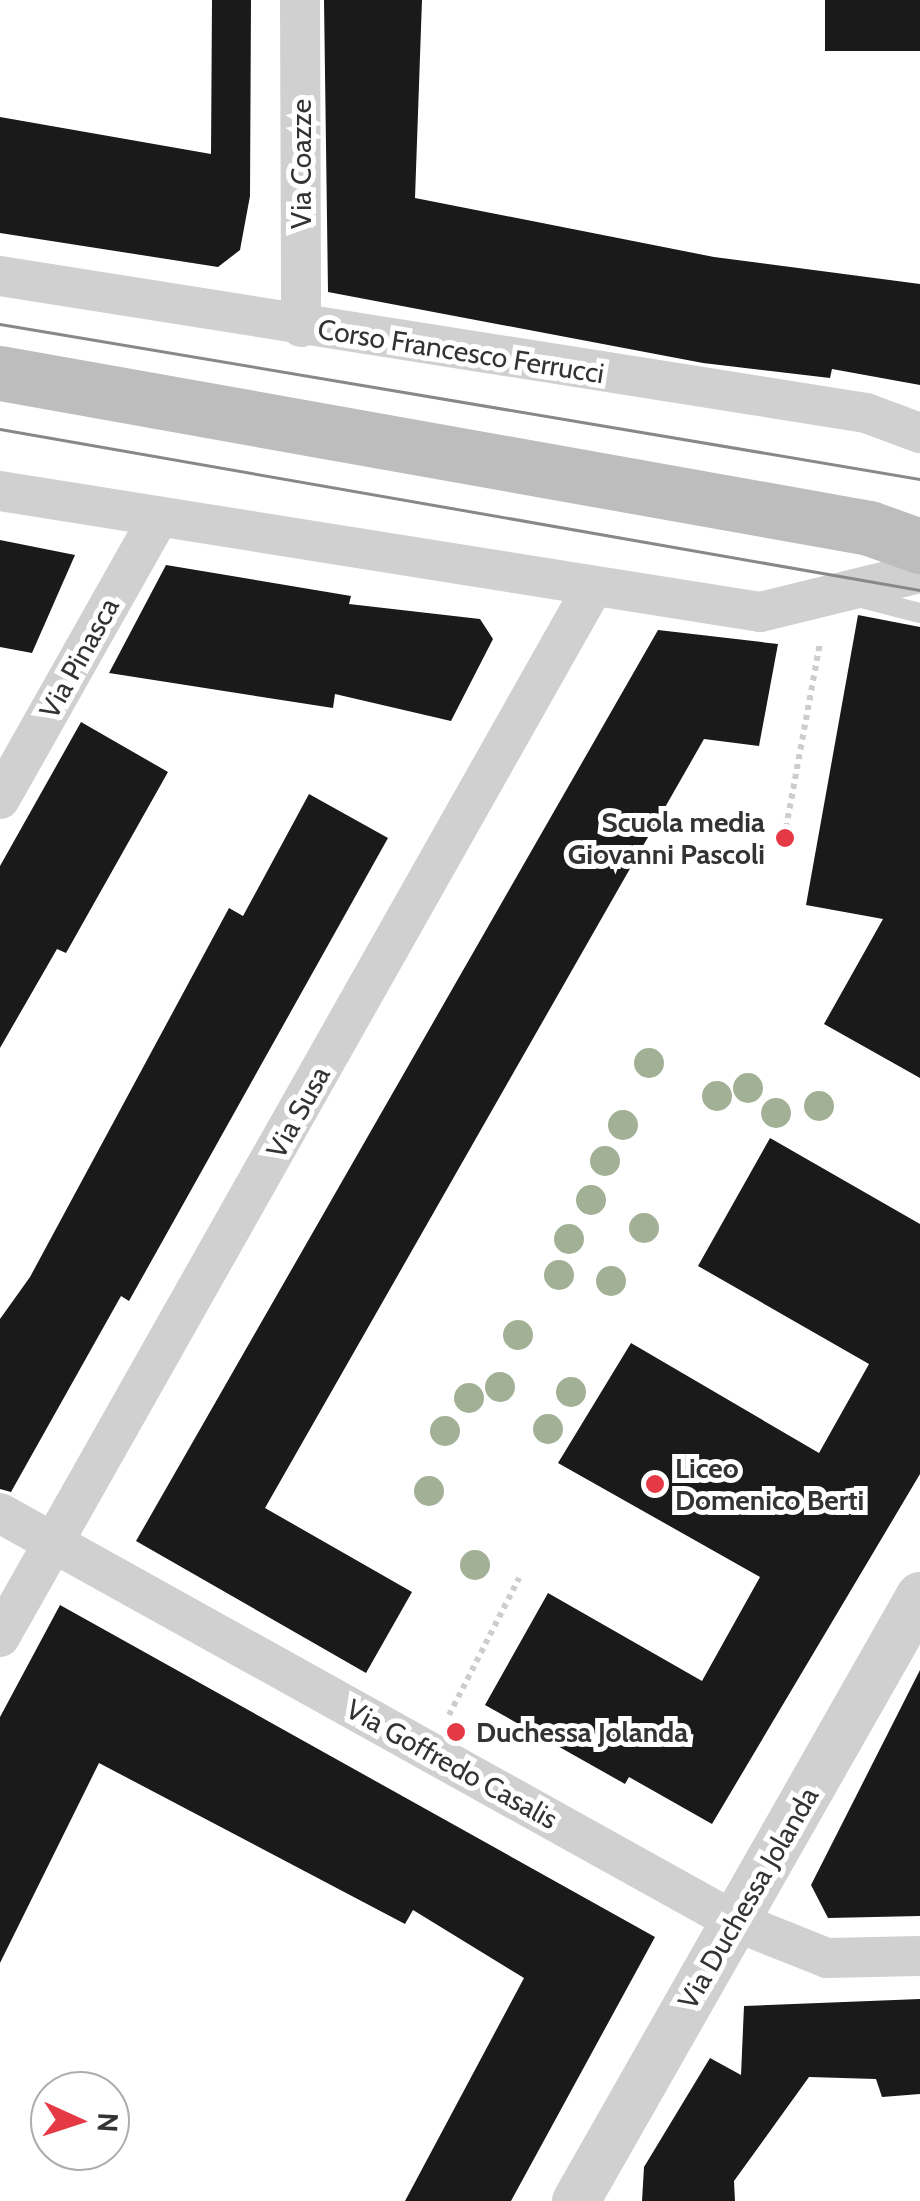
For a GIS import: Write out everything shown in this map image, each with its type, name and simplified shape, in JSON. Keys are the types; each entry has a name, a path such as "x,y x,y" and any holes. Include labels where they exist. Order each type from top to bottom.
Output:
{"main road":[{"path":"0,372 894,526 920,546"}],"street":[{"name":"Via Coazze","path":"300,0 301,327"},
{"name":"Corso Francesco Ferrucci","path":"0,276 301,327 866,413 920,433"},
{"path":"0,491 760,612 920,573"},
{"name":"Via Pinasca","path":"0,799 159,516"},
{"name":"Via Susa","path":"0,1636 56,1543 593,586"},
{"name":"Via Goffredo Casalis","path":"0,1512 734,1922 827,1958 920,1956"},
{"name":"Via Duchessa Jolanda","path":"576,2201 920,1596"}],"lane":[{"path":"837,596 920,613"}],"path":[{"path":"786,828 837,596"},
{"path":"429,1751 520,1578"}],"building":[{"path":"212,0 251,0 250,196 240,250 218,267 0,233 0,117 211,154"},
{"path":"324,0 422,0 415,198 714,257 920,284 920,385 832,369 830,378 703,363 328,292"},
{"path":"825,0 920,0 920,51 825,51"},
{"path":"0,540 75,555 32,653 0,647"},
{"path":"166,565 351,596 349,604 480,619 493,639 451,721 335,694 333,708 109,673"},
{"path":"858,615 920,627 920,1078 824,1024 883,919 806,905"},
{"path":"658,630 778,644 759,746 704,739 265,1508 412,1592 366,1673 136,1541"},
{"path":"81,722 168,772 66,953 57,949 0,1048 0,866"},
{"path":"309,794 388,838 129,1301 121,1296 11,1492 0,1489 0,1319 30,1277 229,908 243,916"},
{"path":"770,1138 920,1224 920,1474 712,1824 629,1777 625,1784 485,1705 548,1593 702,1681 760,1577 558,1463 631,1343 819,1453 869,1364 698,1266"},
{"path":"60,1605 655,1937 511,2201 405,2201 524,1978 413,1910 405,1924 99,1763 0,1963 0,1717"},
{"path":"920,1670 920,1916 828,1918 811,1885"},
{"path":"920,1999 920,2094 882,2097 876,2079 809,2077 734,2181 735,2201 642,2201 644,2167 710,2058 741,2075 744,2006"}],"tram line":[{"path":"0,324 920,479"},
{"path":"0,429 920,590"}],"place":[{"name":"Scuola media Giovanni Pascoli","path":"785,838"},
{"name":"Liceo Domenico Berti","path":"655,1484"},
{"name":"Duchessa Jolanda","path":"456,1732"}]}
